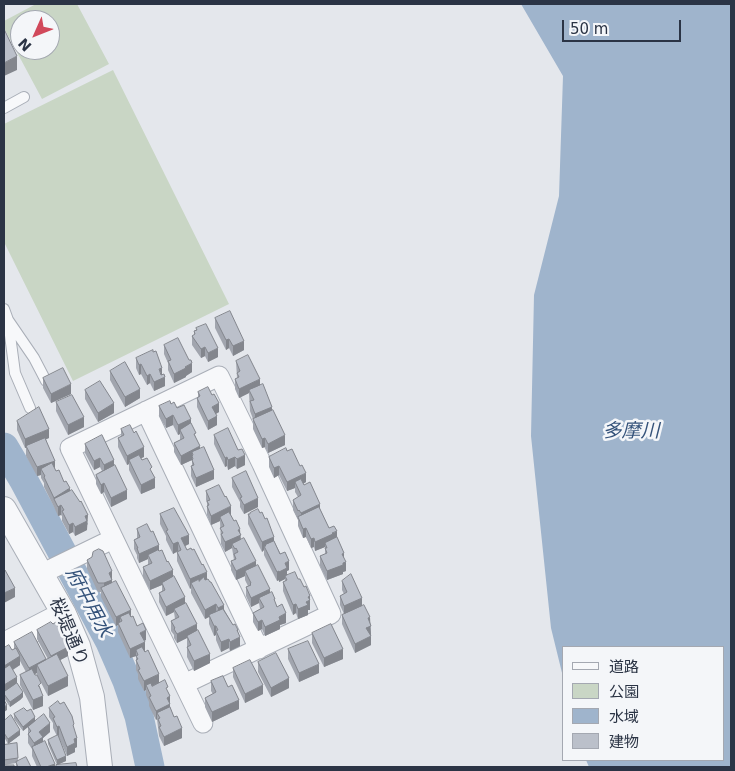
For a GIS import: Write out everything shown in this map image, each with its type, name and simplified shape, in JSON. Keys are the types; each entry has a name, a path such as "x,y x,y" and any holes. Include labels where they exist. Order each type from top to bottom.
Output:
{"street":[{"path":"184,684 331,614 219,376 70,448 184,684 203,722"},
{"path":"146,411 259,648"},
{"name":"桜堤通り","path":"4,509 48,571 78,646 92,697 100,767"},
{"path":"48,571 114,539"},
{"path":"4,645 64,614"}],"lane":[{"path":"4,108 24,97"},
{"path":"4,309 8,320 15,373 30,408"},
{"path":"8,320 34,358 46,381"}],"green space":[{"path":"36,4 77,4 109,64 42,99 21,60 60,60 60,10 25,10"},
{"path":"10,18 10,39 4,28 4,21"},
{"path":"113,70 229,304 73,381 4,242 4,124"}],"water":[{"name":"多摩川","path":"521,4 731,4 731,767 589,767 586,761 725,761 725,646 562,646 562,673 551,628 531,436 534,295 559,196 563,76"}],"building":[{"path":"4,29 10,41 10,60 4,63"},
{"path":"230,311 244,341 233,346 229,339 226,340 215,318"},
{"path":"206,324 218,348 208,353 205,347 201,349 192,336 195,334 194,331 197,330 196,328"},
{"path":"178,338 192,363 174,374 168,361 171,360 164,345"},
{"path":"153,350 153,352 156,351 162,368 159,369 161,375 164,374 165,377 154,382 150,374 147,376 136,358"},
{"path":"248,355 260,379 239,389 235,379 239,377 237,373 240,371 236,361"},
{"path":"125,362 140,389 125,397 110,371"},
{"path":"63,368 71,384 51,394 43,378"},
{"path":"100,381 114,403 98,413 85,390"},
{"path":"263,384 272,407 255,414 250,401 254,400 249,390"},
{"path":"208,387 219,403 212,407 217,416 208,421 197,398 200,396 198,392"},
{"path":"72,395 84,417 68,425 56,402"},
{"path":"170,401 171,404 174,402 177,408 184,405 191,419 178,425 173,415 166,419 159,406"},
{"path":"39,407 49,429 25,439 17,421"},
{"path":"273,410 285,435 268,444 265,438 262,439 253,419"},
{"path":"191,423 200,446 181,456 174,443 184,438 180,430"},
{"path":"130,425 134,433 136,431 144,447 127,456 118,438 124,435 121,429"},
{"path":"228,428 238,450 242,449 245,455 237,459 235,457 228,460 227,457 225,458 214,435"},
{"path":"102,435 114,460 104,465 100,458 94,461 85,444"},
{"path":"45,438 55,461 37,467 26,446"},
{"path":"204,447 214,470 196,478 191,466 194,465 192,452"},
{"path":"286,448 287,451 292,449 300,466 302,465 306,473 287,482 279,466 274,468 269,457"},
{"path":"139,455 142,460 147,458 155,478 141,485 129,460"},
{"path":"52,463 56,471 59,470 64,482 66,481 70,488 54,498 41,469"},
{"path":"115,465 127,490 111,498 104,483 101,485 96,475"},
{"path":"246,471 258,498 244,505 232,478"},
{"path":"301,479 304,485 310,482 320,504 301,513 298,511 293,500 301,495 295,482"},
{"path":"219,485 231,506 211,516 207,506 209,505 207,501 210,500 206,491"},
{"path":"72,490 81,501 88,515 85,516 87,521 75,527 73,523 69,525 62,511 64,510 61,505 58,507 54,499"},
{"path":"319,507 329,528 334,526 337,531 315,542 314,538 311,539 306,528 303,529 298,517"},
{"path":"174,508 189,535 181,538 187,550 194,549 207,572 190,579 177,552 181,550 178,542 173,544 160,514"},
{"path":"258,509 260,513 262,512 265,519 267,518 274,537 262,542 248,514"},
{"path":"229,512 234,521 236,520 241,535 225,542 221,534 223,533 220,528 224,526 220,517"},
{"path":"147,524 151,532 153,531 159,545 139,554 134,540 140,537 137,529"},
{"path":"337,537 346,562 327,571 320,556 327,553 325,543"},
{"path":"244,538 256,561 236,571 231,561 236,559 234,554 238,552 232,544"},
{"path":"274,541 280,554 285,552 289,561 285,563 287,568 279,572 277,572 264,546"},
{"path":"99,549 103,551 112,571 109,573 112,580 104,583 98,583 87,560 92,557 93,552"},
{"path":"162,550 173,570 150,581 143,567 152,563 148,555"},
{"path":"258,565 270,589 251,598 246,587 251,585 251,583 245,571"},
{"path":"4,570 15,588 4,593"},
{"path":"295,572 304,587 306,586 310,596 308,597 310,600 306,602 308,605 298,609 296,604 293,605 283,582 287,580 285,576"},
{"path":"351,574 362,598 344,606 340,596 347,592 342,581"},
{"path":"174,576 185,597 166,607 159,593 165,590 162,583"},
{"path":"204,577 205,580 208,579 211,582 224,605 218,608 216,604 205,610 191,583 199,579 199,581"},
{"path":"116,581 131,610 116,617 101,588"},
{"path":"272,592 277,607 282,604 286,613 279,617 280,620 265,627 262,620 258,622 253,613 264,607 259,598"},
{"path":"186,603 197,624 177,634 171,621 179,617 174,609"},
{"path":"364,605 370,617 368,618 371,626 366,628 371,636 355,644 342,615"},
{"path":"223,609 233,625 235,624 240,637 230,642 229,639 221,642 216,631 218,630 209,615"},
{"path":"129,613 131,617 133,616 137,626 143,623 146,630 140,633 145,642 130,649 118,623 122,621 120,617"},
{"path":"51,622 53,624 56,622 68,647 51,656 37,630"},
{"path":"331,624 343,649 324,658 312,633"},
{"path":"198,630 210,654 194,661 187,647 191,645 187,636"},
{"path":"32,632 46,659 29,668 14,642"},
{"path":"308,641 319,664 299,673 288,649"},
{"path":"9,645 12,650 16,648 20,656 4,666 4,648"},
{"path":"142,647 145,652 148,650 159,674 144,681 138,670 140,669 136,660 138,655 136,650"},
{"path":"276,653 289,678 271,688 258,662"},
{"path":"57,654 68,676 48,686 37,665"},
{"path":"250,660 263,685 245,694 233,668"},
{"path":"10,665 17,677 4,685 4,669"},
{"path":"32,669 41,683 38,686 43,696 33,700 20,675"},
{"path":"223,676 228,687 232,685 239,700 212,712 205,698 216,692 211,681"},
{"path":"165,680 170,696 167,698 170,704 156,711 149,697 151,696 146,685 151,683 152,686"},
{"path":"17,683 23,692 10,702 4,692"},
{"path":"58,701 60,704 64,702 72,716 77,738 74,739 75,743 67,747 59,726 57,727 53,718 55,717 49,708"},
{"path":"170,707 174,717 177,716 182,728 164,737 159,727 161,726 158,719 160,718 157,713"},
{"path":"24,708 27,711 31,709 35,717 23,727 14,714"},
{"path":"44,714 50,723 39,732 43,737 34,743 28,734 31,731 28,727"},
{"path":"11,715 20,730 8,739 4,733 4,721"},
{"path":"58,735 66,756 57,760 48,740"},
{"path":"45,741 55,764 41,767 32,747"},
{"path":"17,743 18,758 4,760 4,745"},
{"path":"26,757 31,767 18,767 16,762"},
{"path":"76,763 77,767 56,767 56,765"},
{"path":"4,765 14,765 14,767 4,767"}],"waterway":[{"name":"府中用水","path":"4,447 110,642 127,681 139,716 150,767"}]}
